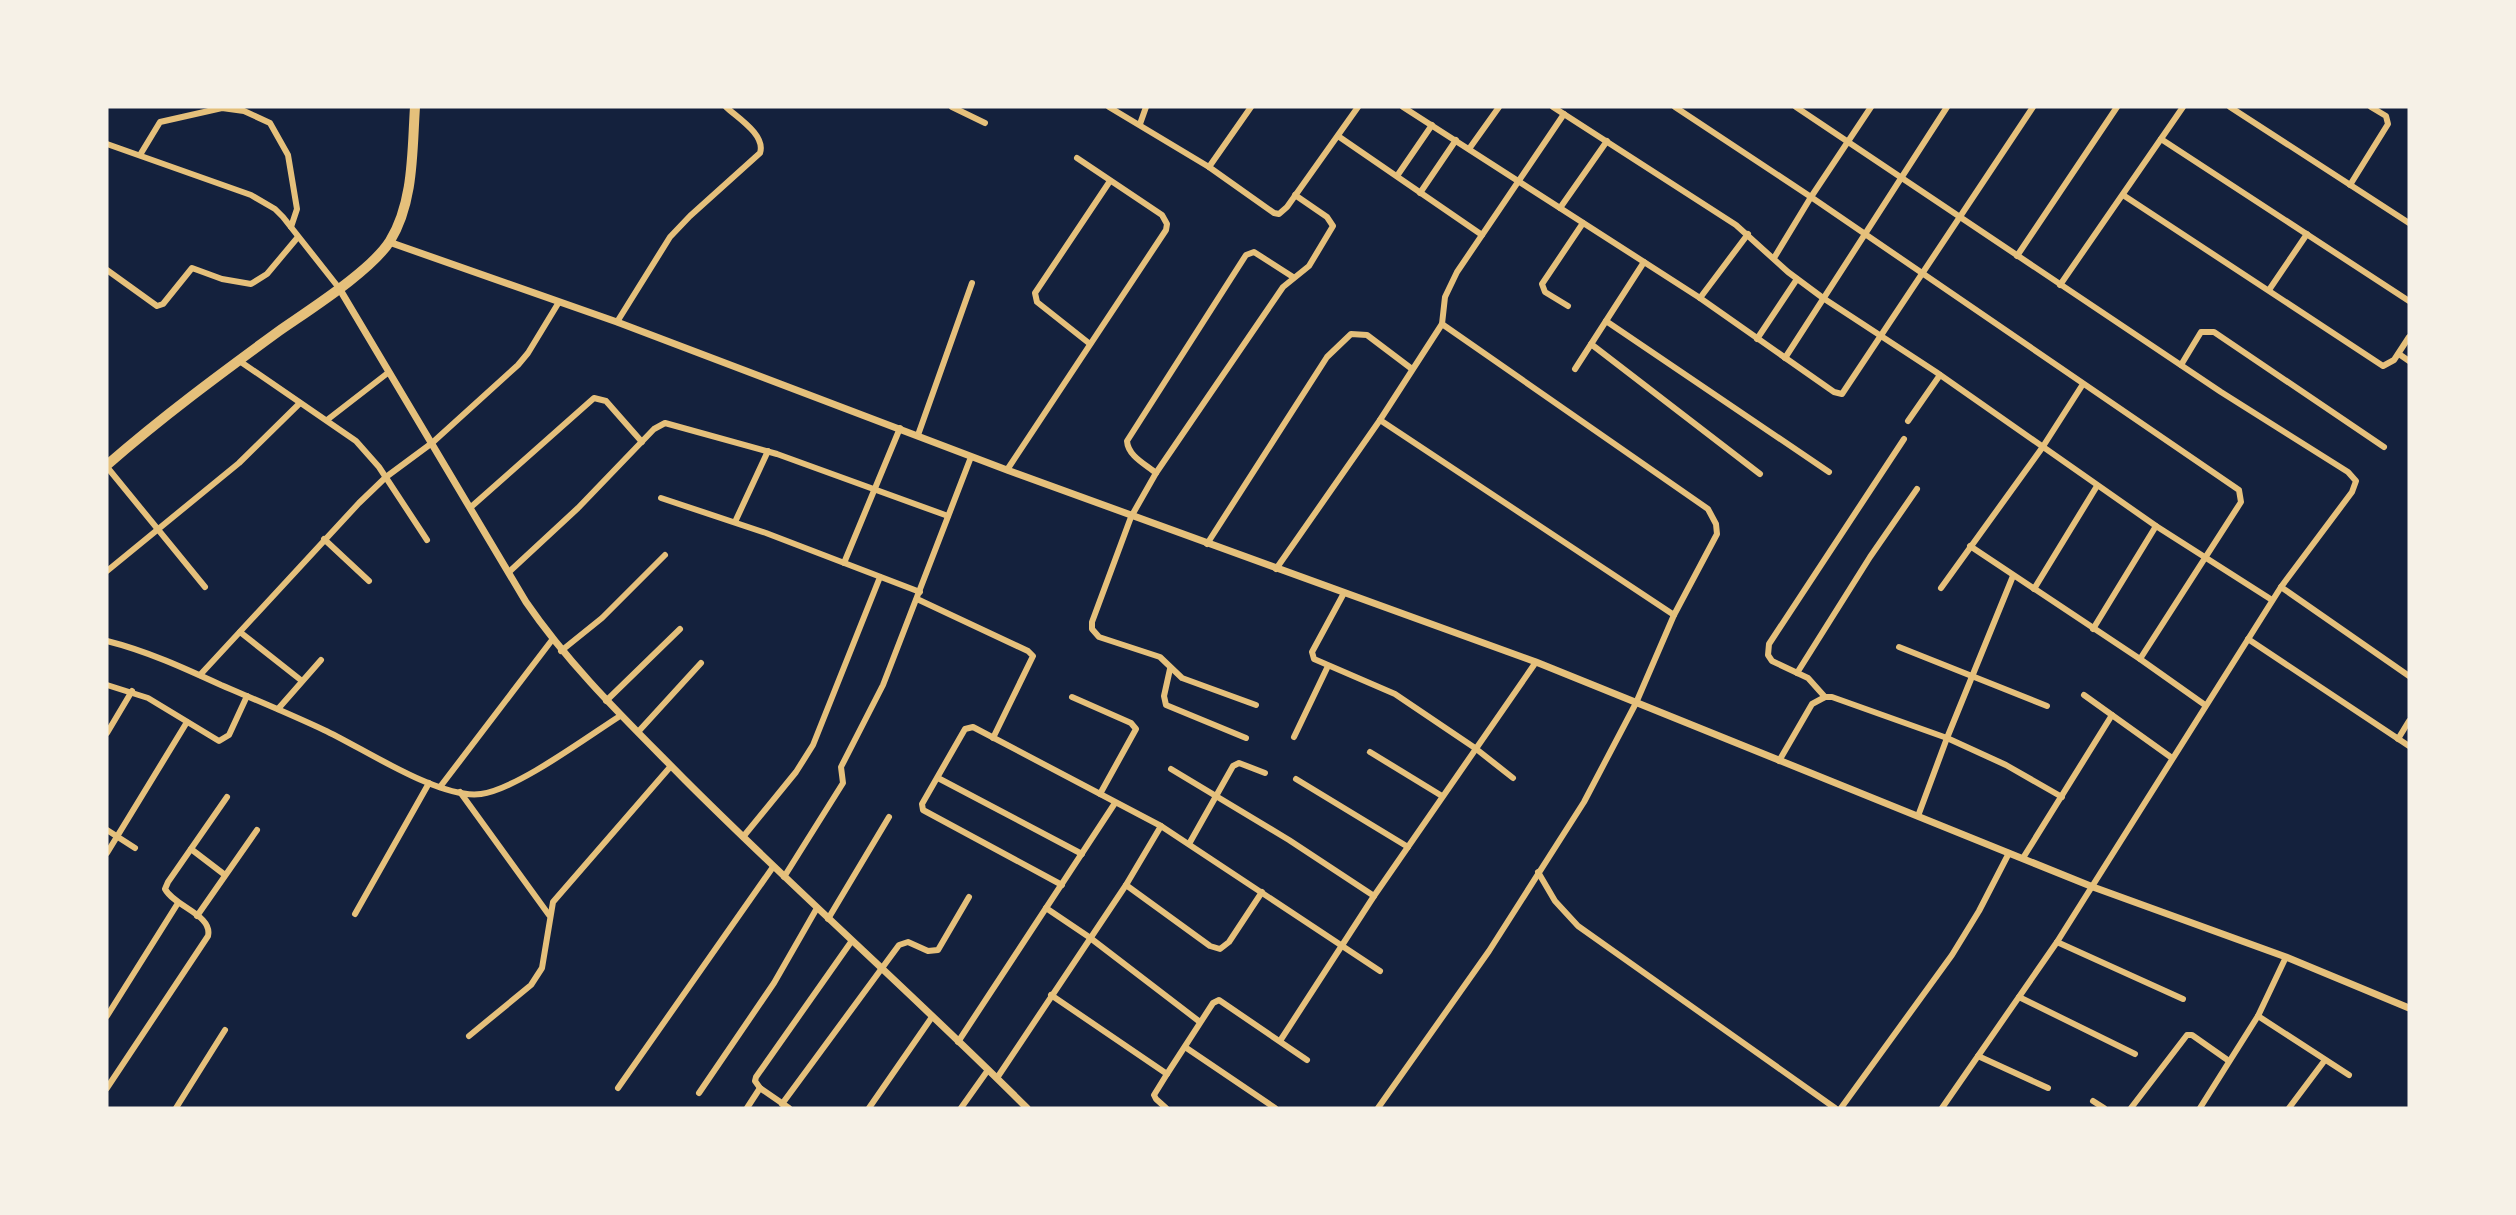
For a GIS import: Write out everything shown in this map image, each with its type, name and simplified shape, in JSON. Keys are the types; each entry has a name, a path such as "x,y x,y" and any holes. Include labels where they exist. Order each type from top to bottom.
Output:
{"highway":[{"path":"107,466 145,431 379,256 398,225 408,192 415,107"}],"street":[{"path":"140,155 160,122 222,107 246,109 270,123 288,155 297,209 291,227"},
{"path":"617,322 670,237 760,153 762,147 758,137 726,107"},
{"path":"953,107 985,123"},
{"path":"1110,107 1209,167 1274,213 1283,211 1358,107"},
{"path":"1140,124 1146,107"},
{"path":"1209,167 1251,107"},
{"path":"1403,107 1700,298 1834,392 1842,394 2033,107"},
{"path":"1415,115 1420,107"},
{"path":"1469,149 1499,107"},
{"path":"1553,107 1748,234 1797,279 1823,298 1940,375 2097,486 2272,600"},
{"path":"1675,107 2239,490 2241,502 2140,659"},
{"path":"1796,107 2180,365 2348,472 2356,481 2352,492 2272,600 2093,887 1942,1108"},
{"path":"1774,258 1871,107"},
{"path":"1785,358 1947,107"},
{"path":"2017,256 2117,107"},
{"path":"2060,285 2183,107"},
{"path":"2230,107 2409,223"},
{"path":"2350,185 2388,124 2386,116 2371,107"},
{"path":"1276,569 1442,324 1445,297 1451,282 1564,114"},
{"path":"1397,176 1432,125"},
{"path":"1338,136 1482,235"},
{"path":"2161,138 2409,301"},
{"path":"1420,192 1456,141"},
{"path":"1560,208 1606,141"},
{"path":"107,144 251,195 275,209 339,288 509,572 561,651 620,716 773,867 1027,1108"},
{"path":"1007,470 1166,230 1167,224 1161,215 1077,158"},
{"path":"1090,344 1037,302 1035,293 1110,181"},
{"path":"1256,705 1186,680 1170,669 1162,658 1099,637 1092,629 1092,622 1131,517 1156,473 1283,287 1309,265 1333,226 1327,217 1295,195"},
{"path":"2123,195 2383,366 2394,360 2409,337"},
{"path":"1568,306 1543,290 1542,284 1583,223"},
{"path":"1700,298 1748,234"},
{"path":"2269,290 2307,234"},
{"path":"107,270 157,306 163,304 192,268 222,279 251,284 267,274 298,237"},
{"path":"389,242 617,322 1131,517 1536,662 2093,887 2286,957 2409,1009"},
{"path":"1156,473 1132,455 1127,448 1127,441 1246,255 1257,254 1293,276"},
{"path":"1575,369 1644,262"},
{"path":"1757,339 1797,279"},
{"path":"918,435 972,283"},
{"path":"200,676 324,539 386,477 432,443 518,365 559,302"},
{"path":"1606,321 1829,472"},
{"path":"1378,1108 1489,951 1596,783 1636,703 1674,615 1717,534 1709,509 1442,324"},
{"path":"2180,365 2201,332 2214,332 2384,447"},
{"path":"1207,544 1327,357 1351,334 1367,335 1412,369"},
{"path":"1591,344 1760,474"},
{"path":"2399,354 2409,361"},
{"path":"238,360 356,441 386,477 427,540"},
{"path":"327,420 389,372"},
{"path":"1908,421 1940,375"},
{"path":"1941,588 2042,448 2084,384"},
{"path":"471,507 594,398 606,401 642,442"},
{"path":"107,571 239,463 300,403"},
{"path":"1380,419 1674,615"},
{"path":"509,572 578,508 659,425 670,423 768,451 948,516"},
{"path":"844,563 900,428"},
{"path":"1825,697 1813,682 1772,661 1768,655 1769,644 1904,439"},
{"path":"735,523 768,451"},
{"path":"784,877 843,783 841,767 883,685 971,457"},
{"path":"107,466 205,587"},
{"path":"2034,589 2097,486"},
{"path":"1797,673 1870,557 1917,489"},
{"path":"661,498 880,577 1028,651 1033,656 993,738"},
{"path":"2093,629 2157,526"},
{"path":"324,539 369,581"},
{"path":"1970,546 2205,705"},
{"path":"561,651 602,618 665,555"},
{"path":"1918,816 2013,576"},
{"path":"743,837 796,772 813,745 880,577"},
{"path":"2281,587 2409,676"},
{"path":"1344,593 1312,652 1314,659 1395,694 1475,748 1513,778"},
{"path":"606,701 680,629"},
{"path":"240,632 302,681"},
{"path":"2248,639 2409,746"},
{"path":"440,787 552,640"},
{"path":"107,641 151,654 326,730 429,783 477,795 503,787 533,772 620,716"},
{"path":"1899,647 2048,706"},
{"path":"278,709 321,660"},
{"path":"1279,1041 1374,896 1536,662"},
{"path":"638,732 701,663"},
{"path":"1294,737 1328,666"},
{"path":"1170,669 1164,696 1166,705 1246,737"},
{"path":"107,685 148,698 213,739 223,740 229,735 247,696"},
{"path":"107,733 132,691"},
{"path":"2084,695 2172,758"},
{"path":"1072,697 1131,723 1136,729 1100,794"},
{"path":"1779,761 1812,704 1825,697 1832,697 1947,738 2006,765 2062,797"},
{"path":"2022,858 2112,715"},
{"path":"2398,739 2409,721"},
{"path":"107,853 187,722"},
{"path":"1062,885 928,814 922,804 965,729 973,727 1161,826 1380,971"},
{"path":"1370,752 1442,796"},
{"path":"1189,844 1231,768 1236,764 1265,773"},
{"path":"469,1036 531,985 539,975 552,902 671,766"},
{"path":"1171,769 1374,896"},
{"path":"938,778 1082,854"},
{"path":"1296,779 1408,847"},
{"path":"355,914 429,783"},
{"path":"460,792 549,915"},
{"path":"107,1088 208,936 208,925 167,893 166,886 228,797"},
{"path":"958,1042 1115,803"},
{"path":"828,919 889,817"},
{"path":"997,1078 1126,885 1161,826"},
{"path":"107,830 135,848"},
{"path":"197,916 257,830"},
{"path":"191,849 225,876"},
{"path":"1538,872 1555,901 1578,926 1838,1108 1952,955 1979,911 2009,853"},
{"path":"618,1088 773,867"},
{"path":"1126,885 1210,946 1220,949 1229,942 1262,892"},
{"path":"782,1104 901,943 908,942 932,952 938,950 969,897"},
{"path":"107,1016 177,902"},
{"path":"699,1093 769,991 817,908"},
{"path":"1046,908 1089,937 1200,1022"},
{"path":"789,1108 760,1088 755,1081 760,1070 852,942"},
{"path":"2057,942 2183,999"},
{"path":"2200,1108 2258,1016 2286,957"},
{"path":"1051,995 1167,1074"},
{"path":"2019,997 2136,1054"},
{"path":"1166,1108 1154,1095 1213,1003 1223,1000 1307,1060"},
{"path":"2258,1016 2349,1075"},
{"path":"869,1108 932,1017"},
{"path":"176,1108 225,1030"},
{"path":"2131,1108 2186,1035 2192,1035 2230,1061"},
{"path":"1185,1047 1275,1108"},
{"path":"1978,1056 2048,1088"},
{"path":"2289,1108 2325,1060"},
{"path":"961,1108 988,1070"},
{"path":"747,1108 760,1088"},
{"path":"2093,1101 2104,1108"}]}
